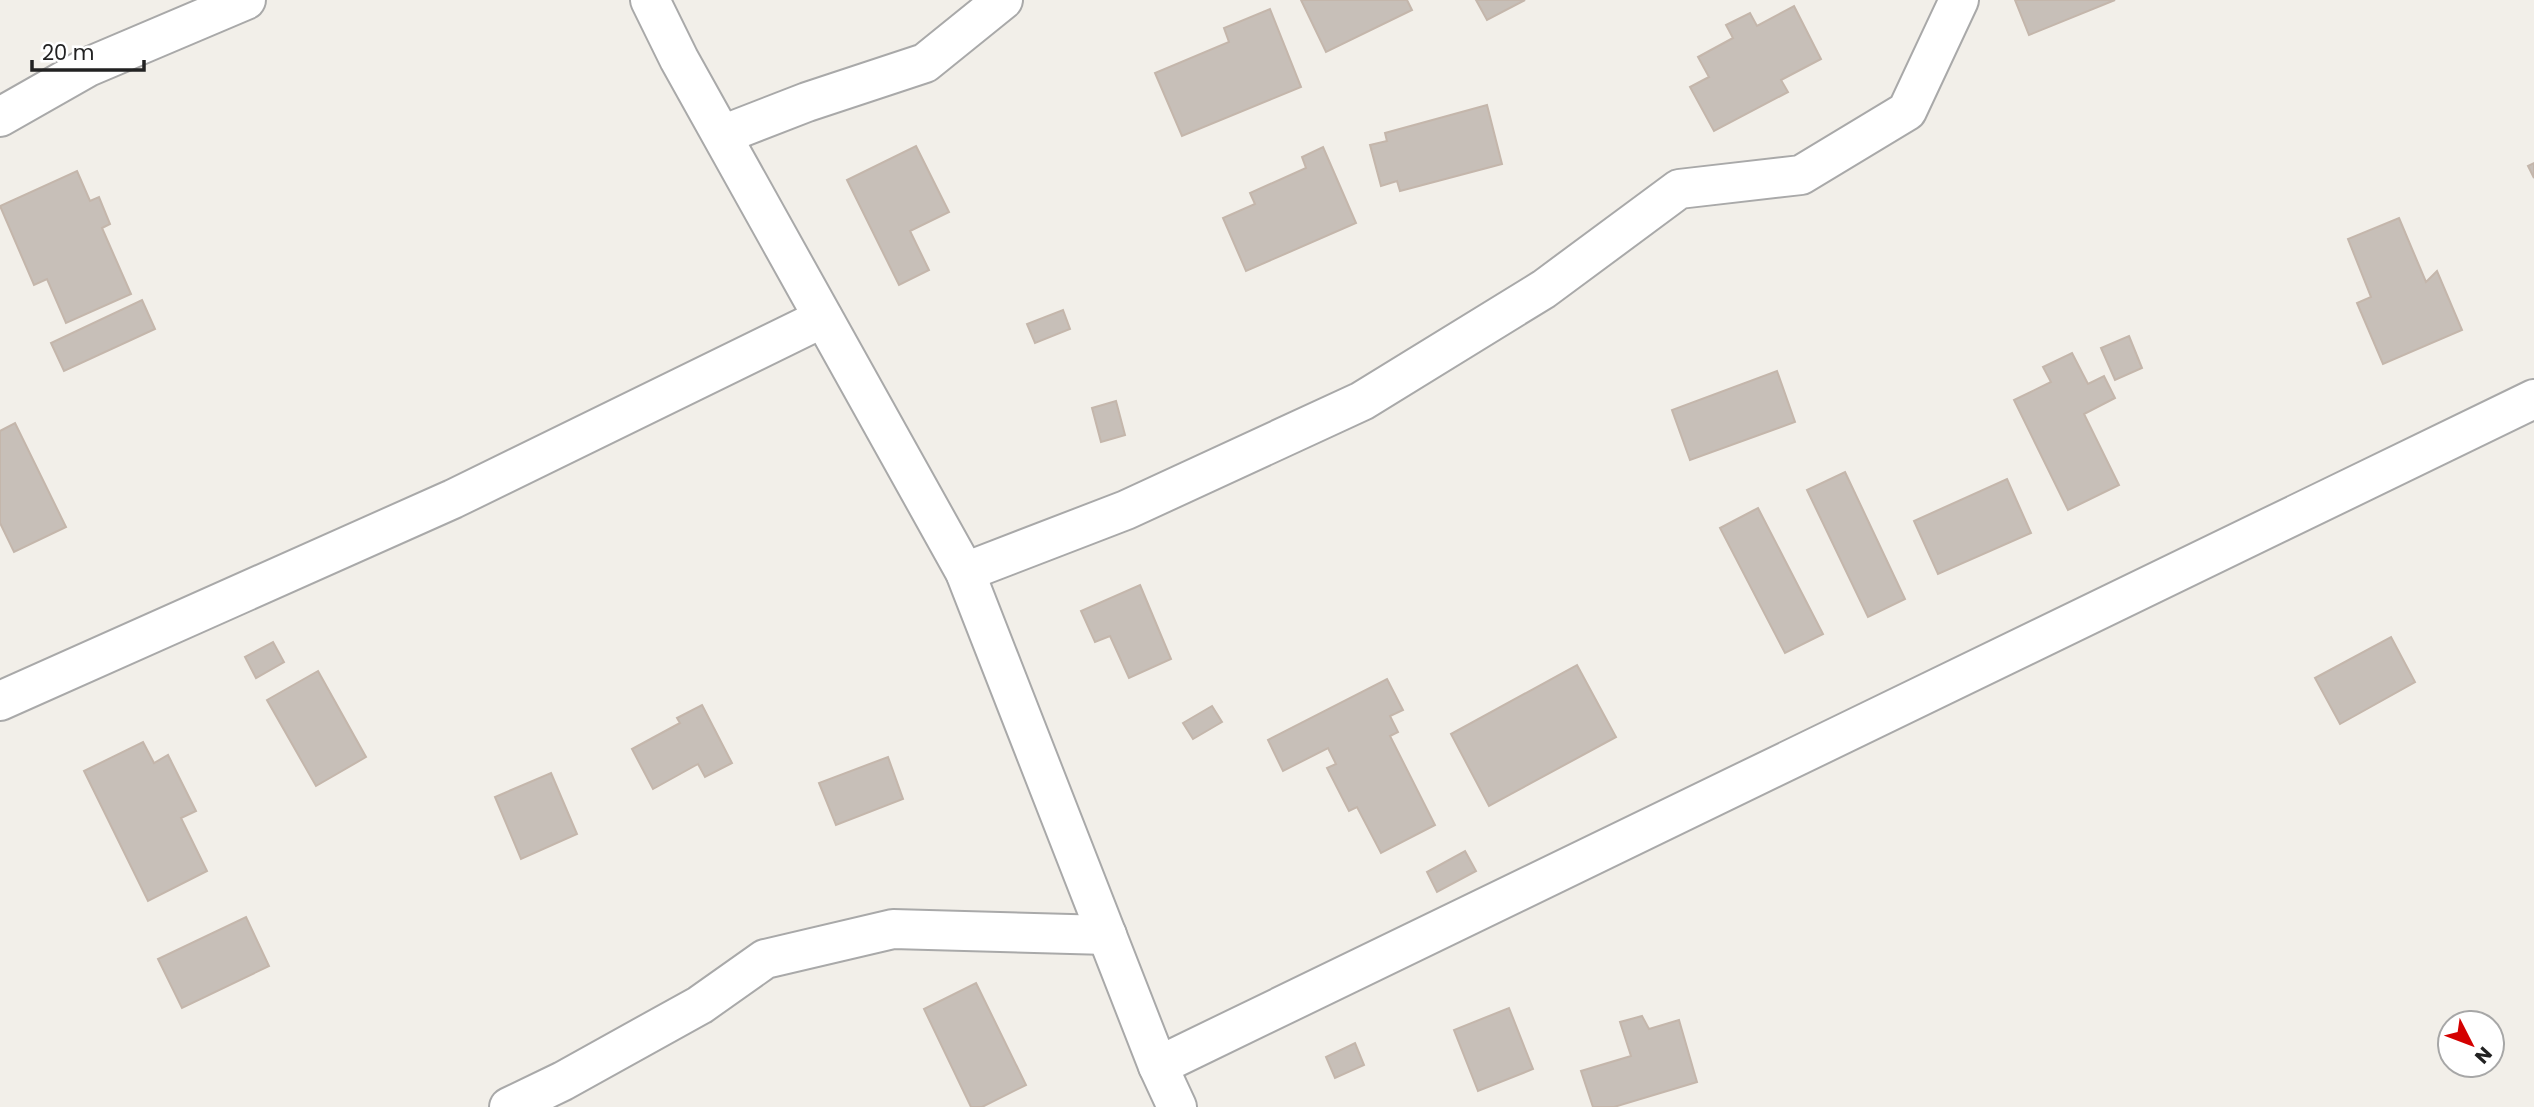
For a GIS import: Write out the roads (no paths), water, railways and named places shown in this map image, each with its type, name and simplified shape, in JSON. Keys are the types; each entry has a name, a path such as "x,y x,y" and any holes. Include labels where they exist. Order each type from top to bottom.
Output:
{"street":[{"path":"0,117 88,67 246,0"},
{"path":"650,0 965,572 1158,1066 1177,1107"},
{"path":"722,135 807,102 925,63 1003,0"},
{"path":"965,572 1126,510 1362,401 1544,289 1679,189 1801,175 1907,111 1959,0"},
{"path":"0,701 453,499 823,318"},
{"path":"1158,1066 2534,399"},
{"path":"509,1107 563,1081 700,1005 765,959 893,929 1107,935"}]}
